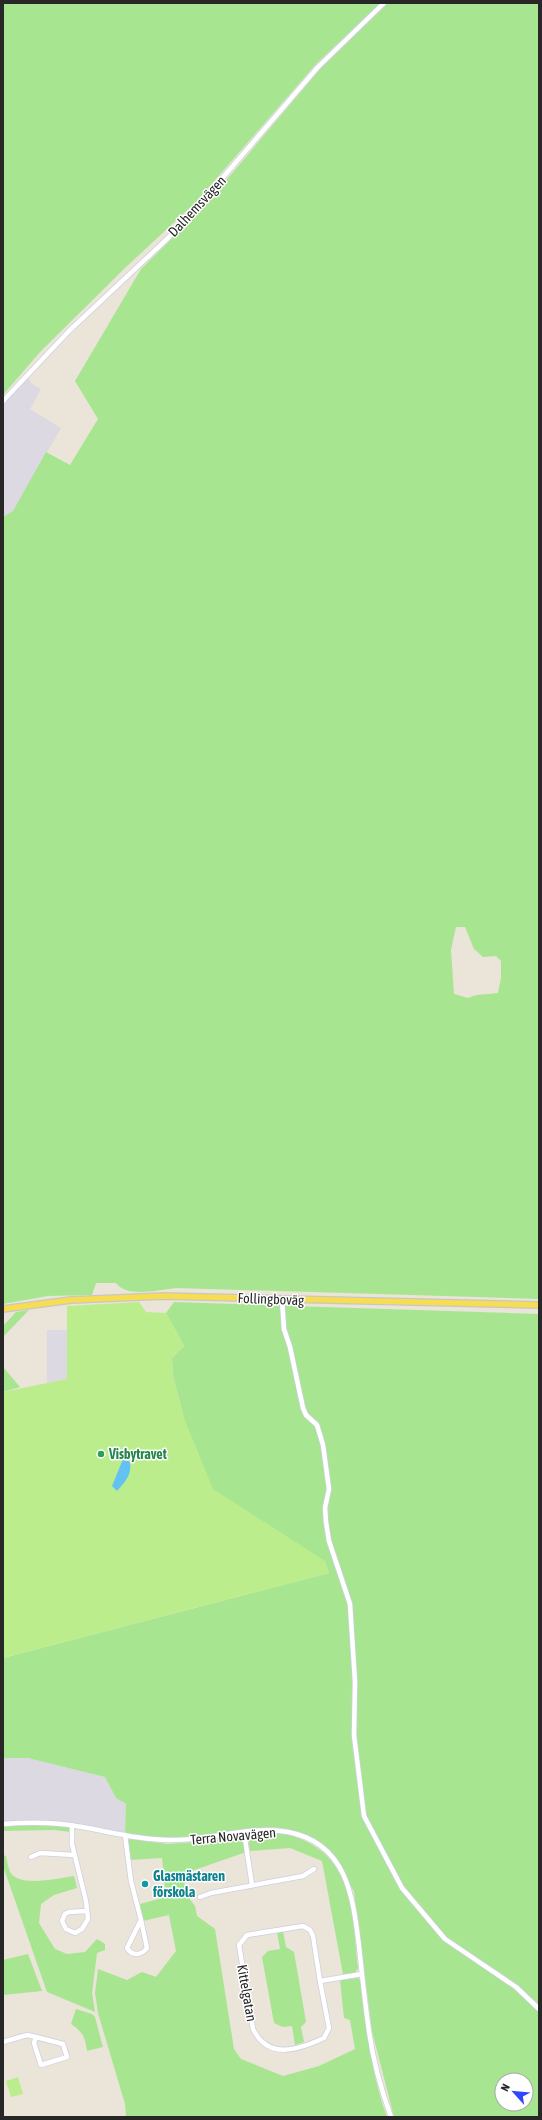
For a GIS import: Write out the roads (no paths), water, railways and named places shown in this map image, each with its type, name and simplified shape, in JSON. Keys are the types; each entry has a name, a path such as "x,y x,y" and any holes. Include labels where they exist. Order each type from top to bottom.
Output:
{"main road":[{"name":"Follingboväg","path":"3,1309 71,1300 141,1296 539,1305"}],"street":[{"name":"Dalhemsvägen","path":"3,401 69,330 168,238 200,204 318,66 384,3"},
{"path":"282,1300 284,1329 290,1347 303,1408 306,1415 316,1425 323,1444 329,1489 325,1508 329,1541 350,1604 355,1682 354,1735 364,1816 402,1888 446,1939 516,1987 539,2009"},
{"name":"Terra Novavägen","path":"3,1824 40,1822 72,1825 125,1836 167,1840 192,1840 244,1832 275,1830 294,1833 317,1844 340,1866 351,1892 370,2039 378,2076 391,2117"},
{"path":"72,1825 74,1855 86,1901 88,1919 82,1929 75,1933 66,1929 62,1921 65,1914 69,1912 86,1911"},
{"path":"244,1832 252,1885"},
{"path":"125,1836 131,1881 147,1948 137,1954 130,1952 127,1948 140,1920"},
{"path":"31,1857 40,1853 74,1855"},
{"path":"200,1897 211,1893 303,1876 314,1869"},
{"name":"Kittelgatan","path":"302,1926 310,1930 313,1936 320,1981 329,2028 324,2038 286,2051 265,2044 256,2036 253,2029 239,1945 244,1937 251,1934 302,1926"},
{"path":"320,1981 362,1974"},
{"path":"3,2042 27,2035 36,2037 63,2044 67,2057 41,2065 34,2043 36,2037"}],"water":[{"path":"123,1459 130,1462 130,1471 129,1475 117,1491 112,1486"}],"place":[{"name":"Visbytravet","path":"101,1454"},
{"name":"Glasmästaren förskola","path":"145,1884"}]}
